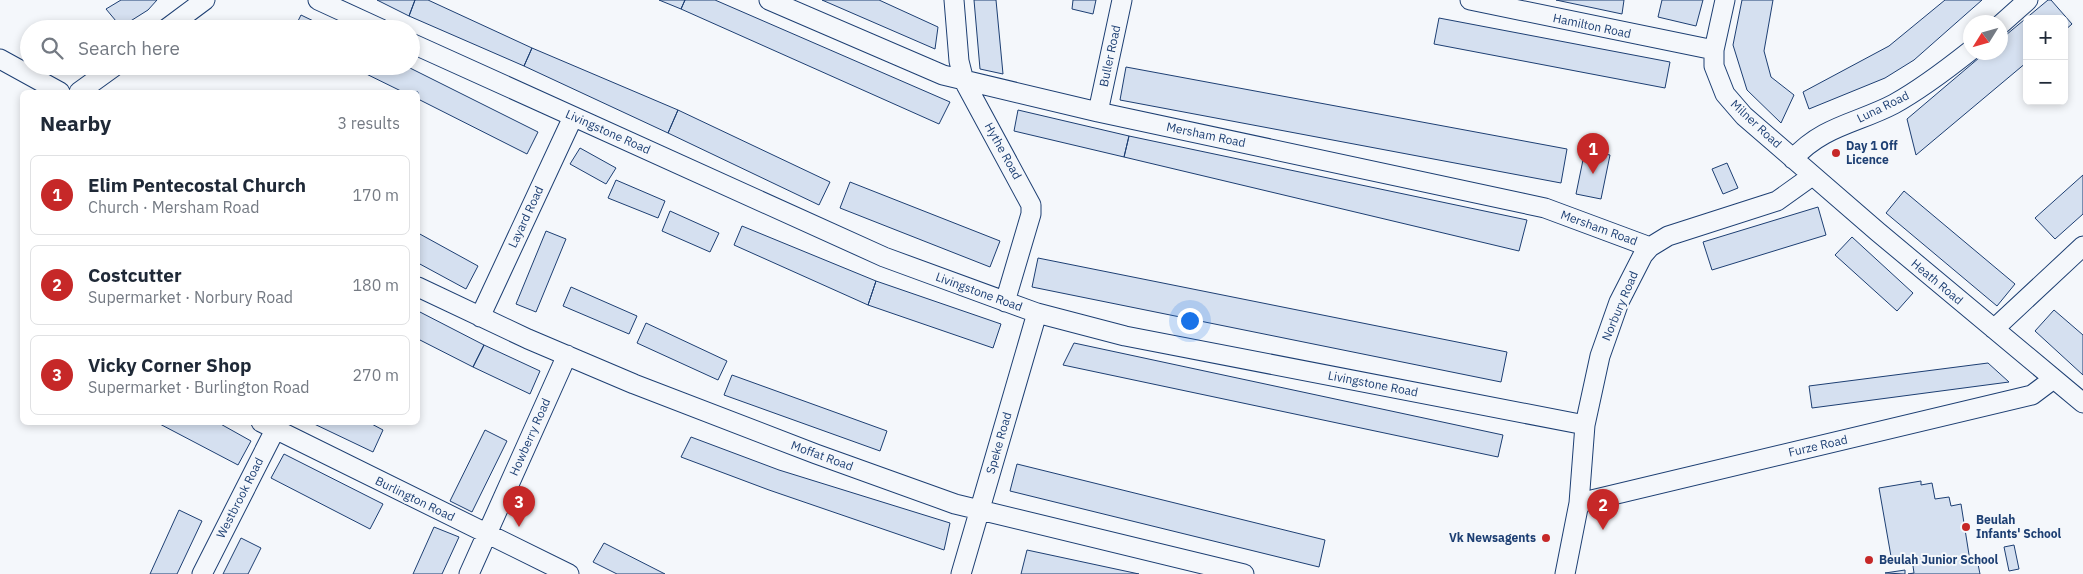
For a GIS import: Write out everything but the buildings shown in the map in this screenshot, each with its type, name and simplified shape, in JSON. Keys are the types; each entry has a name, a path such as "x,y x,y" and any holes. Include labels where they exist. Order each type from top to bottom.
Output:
{"street":[{"path":"178,20 206,0"},
{"path":"318,0 361,20"},
{"name":"Mersham Road","path":"769,0 942,75 1098,112 1538,206 1650,247"},
{"name":"Hythe Road","path":"954,0 959,61 964,81 1031,205 1031,214 1005,302"},
{"name":"Buller Road","path":"1098,112 1122,0"},
{"name":"Hamilton Road","path":"1470,0 1714,50"},
{"name":"Milner Road","path":"1725,0 1714,50 1714,66 1724,94 1744,116 1793,159"},
{"path":"2008,18 2028,0"},
{"name":"Livingstone Road","path":"420,47 884,257 1037,313 1126,336 1585,425"},
{"name":"Luna Road","path":"1793,159 1812,140 1893,105 1921,88 1963,56"},
{"path":"0,60 20,71"},
{"path":"28,75 56,90"},
{"path":"81,90 102,75"},
{"name":"Layard Road","path":"480,317 573,116"},
{"name":"Heath Road","path":"1793,159 2052,380 2083,403"},
{"name":"Norbury Road","path":"1565,574 1578,503 1585,425 1610,324 1637,265 1650,247 1668,236 1778,201 1812,176"},
{"path":"1994,329 2083,246"},
{"name":"Moffat Road","path":"420,288 480,317 634,384 816,454 960,505 1244,574"},
{"name":"Speke Road","path":"961,574 1037,313"},
{"name":"Howberry Road","path":"469,574 567,355"},
{"name":"Furze Road","path":"1578,503 2026,397 2037,393 2052,380"},
{"name":"Burlington Road","path":"272,425 487,535 569,574"},
{"name":"Westbrook Road","path":"202,574 272,425"}],"place":[{"name":"Day 1 Off Licence","path":"1836,153"},
{"name":"Elim Pentecostal Church","path":"1593,174"},
{"name":"Vicky Corner Shop","path":"519,527"},
{"name":"Beulah Infants' School","path":"1966,527"},
{"name":"Costcutter","path":"1603,530"},
{"name":"Vk Newsagents","path":"1546,538"},
{"name":"Beulah Junior School","path":"1869,560"}]}
